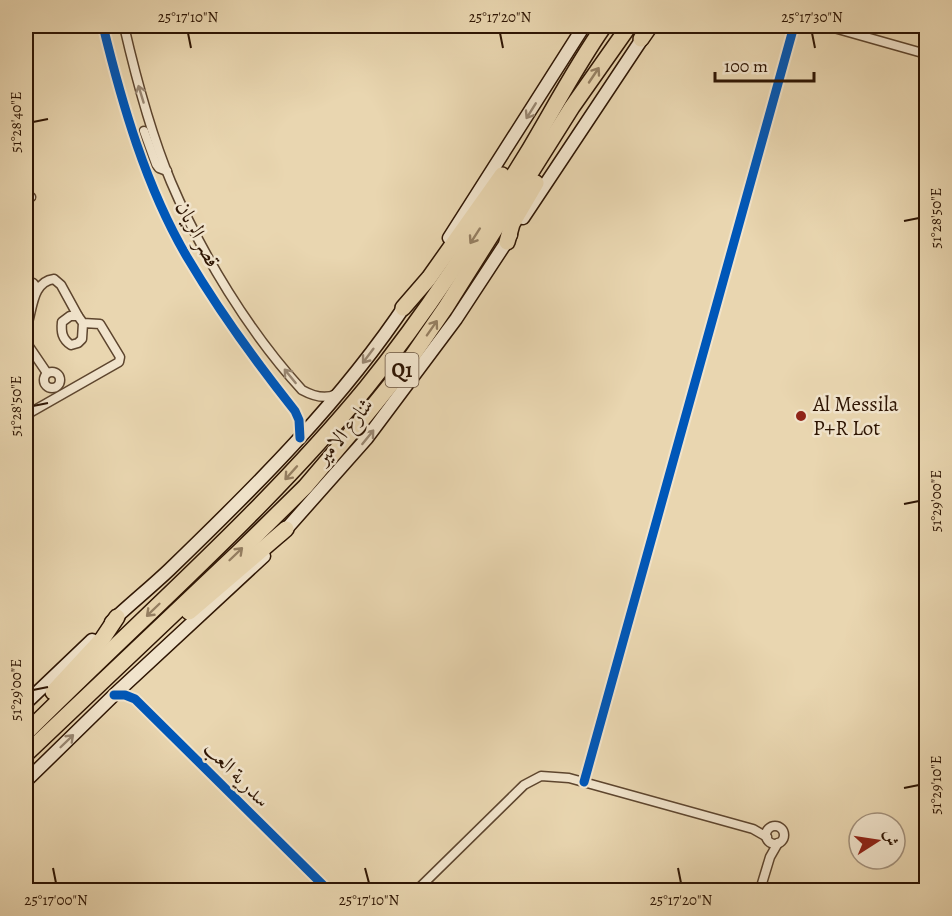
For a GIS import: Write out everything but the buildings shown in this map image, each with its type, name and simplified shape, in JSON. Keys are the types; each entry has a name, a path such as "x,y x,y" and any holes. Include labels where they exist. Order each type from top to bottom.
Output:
{"highway":[{"name":"شارع الامير","path":"26,733 265,502 367,387 439,290 528,151 580,60 604,26"},
{"name":"شارع الامير","path":"26,754 305,487 357,426 404,368 446,307 572,107 629,26"},
{"path":"507,242 513,224 566,130 572,107"},
{"path":"403,308 429,278 509,166 528,151"},
{"path":"118,667 150,644 286,529"},
{"path":"26,728 44,702 103,638 117,617"}],"main road":[{"name":"شارع الامير","path":"26,703 168,571 300,438 339,392 403,308 584,26"},
{"name":"شارع الامير","path":"26,781 132,678 248,572 368,438 442,339 648,30"}],"street":[{"name":"قصر الريان","path":"103,26 118,88 143,162 186,256 245,347 295,411 299,420 300,438"},
{"name":"قصر الريان","path":"124,26 148,129 196,232 219,274 258,336 302,390 312,396 321,397 330,397 339,392"},
{"path":"584,782 794,26"},
{"path":"827,26 927,54"},
{"path":"134,136 148,129"},
{"path":"26,329 29,304 37,288 45,280 54,279 61,285 81,319 102,324 120,357 119,362 26,414"},
{"path":"26,282 33,283 37,288"},
{"path":"245,347 253,347 258,336"},
{"path":"26,342 47,373"},
{"path":"132,678 135,699"},
{"path":"114,695 125,695 135,699"},
{"name":"سدرية العب","path":"135,699 328,891"},
{"path":"417,891 531,780 550,775 584,782 753,830 771,838 770,856 760,891"}],"cycle path":[{"path":"103,26 118,85 147,174 172,230 225,317 295,411 299,420 300,438"},
{"path":"584,782 794,26"},
{"path":"114,695 125,695 135,699 328,890"}],"place":[{"name":"Al Messila P+R Lot","path":"801,416"}]}
